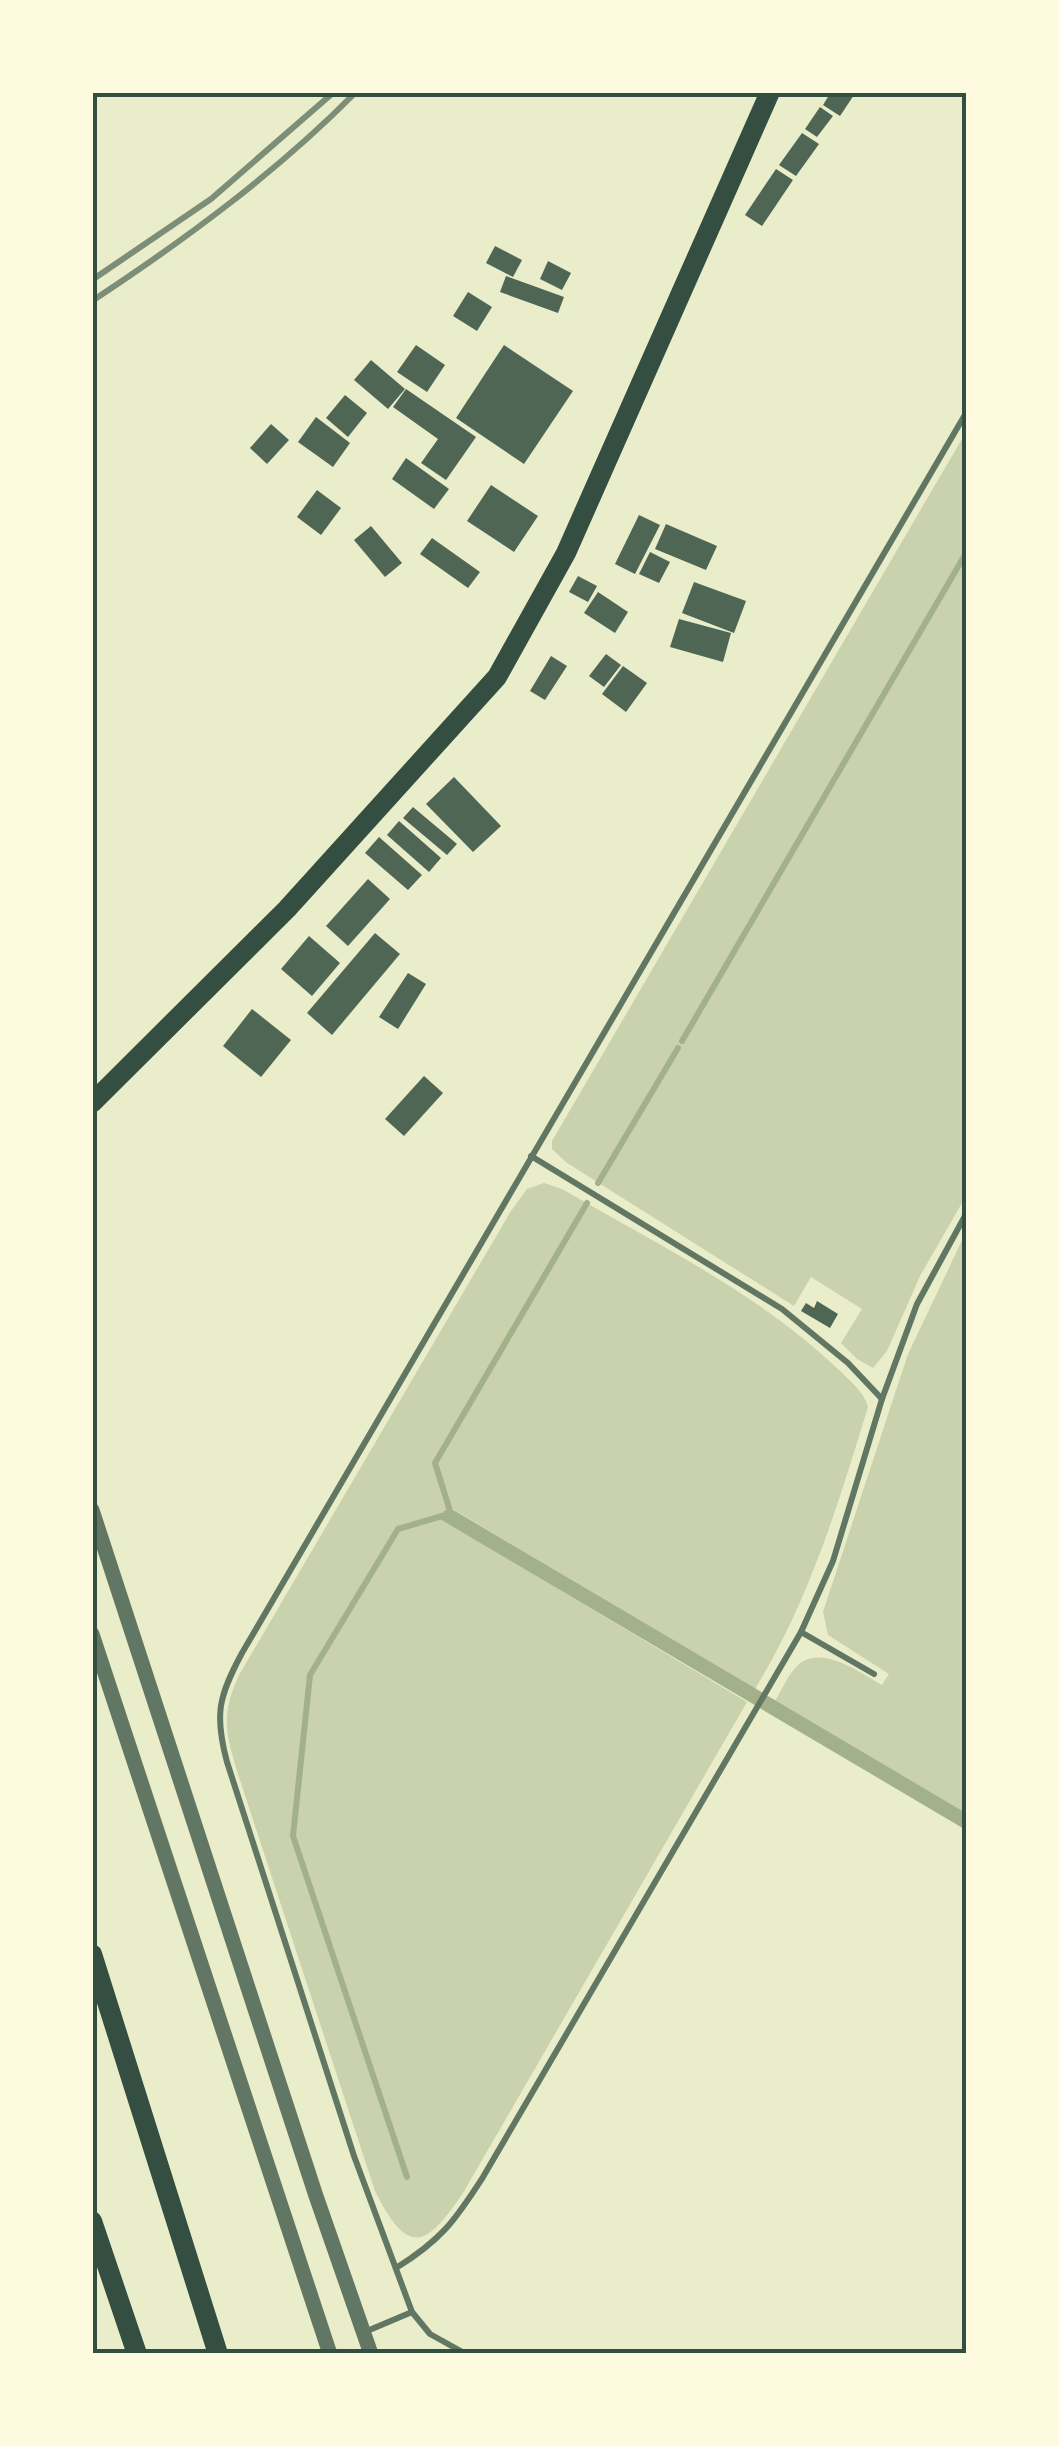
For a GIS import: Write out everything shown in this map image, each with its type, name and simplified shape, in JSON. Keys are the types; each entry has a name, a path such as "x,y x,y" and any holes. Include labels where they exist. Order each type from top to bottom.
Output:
{"main road":[{"path":"92,1104 287,909 497,677 566,553 770,92"},
{"path":"92,1954 218,2354"},
{"path":"92,2220 137,2354"}],"street":[{"path":"92,1510 371,2354"},
{"path":"92,1634 330,2354"}],"lane":[{"path":"466,2354 430,2334 412,2312 354,2156 227,1762 218,1714 228,1679 242,1653 966,412"},
{"path":"530,1156 782,1309 836,1353 882,1399"},
{"path":"396,2268 434,2244 483,2178 766,1695 800,1632 838,1546 882,1399 917,1304 966,1214"},
{"path":"800,1632 874,1674"},
{"path":"364,2332 412,2312"}],"shaded area":[{"path":"966,432 966,1196 920,1276 887,1351 873,1368 841,1343 862,1309 811,1277 794,1306 567,1163 552,1149 552,1141"},
{"path":"544,1183 562,1189 671,1250 742,1294 809,1343 860,1392 868,1407 807,1587 755,1689 451,1508 440,1518 747,1702 463,2193 438,2225 418,2237 397,2227 375,2191 237,1771 227,1712 239,1675 511,1211 527,1189"},
{"path":"966,1232 966,1813 775,1701 794,1669 808,1659 841,1663 882,1685 889,1674 828,1635 823,1612 908,1354"},
{"path":"450,1508 966,1813 966,1830 440,1519"}],"building":[{"path":"831,92 856,92 840,116 823,105"},
{"path":"820,107 833,116 817,137 805,129"},
{"path":"802,133 819,144 796,176 779,165"},
{"path":"776,169 793,180 762,226 745,215"},
{"path":"495,246 522,260 513,277 486,263"},
{"path":"548,261 571,273 562,290 540,279"},
{"path":"506,276 564,297 558,313 500,292"},
{"path":"468,292 492,307 477,331 453,316"},
{"path":"416,345 445,365 427,392 397,372"},
{"path":"504,345 573,391 524,464 456,418"},
{"path":"371,360 405,389 388,409 354,380"},
{"path":"406,389 476,437 446,480 421,463 438,439 393,407"},
{"path":"345,395 367,413 348,437 326,418"},
{"path":"316,417 350,443 333,467 298,442"},
{"path":"271,424 289,440 267,464 250,448"},
{"path":"406,458 449,489 434,509 392,479"},
{"path":"491,485 538,516 514,552 467,521"},
{"path":"317,490 341,508 321,535 297,517"},
{"path":"639,515 660,525 635,574 615,564"},
{"path":"666,524 717,546 706,570 655,549"},
{"path":"371,526 402,563 385,577 354,540"},
{"path":"432,538 480,572 468,588 420,554"},
{"path":"650,552 670,562 659,583 639,574"},
{"path":"578,576 597,586 588,602 569,592"},
{"path":"694,582 746,601 734,633 682,613"},
{"path":"598,592 628,612 615,633 584,613"},
{"path":"679,619 731,633 723,662 670,647"},
{"path":"606,654 621,665 604,687 589,676"},
{"path":"551,656 567,666 545,700 530,691"},
{"path":"623,666 647,683 626,712 602,694"},
{"path":"454,777 501,826 473,852 426,804"},
{"path":"413,807 457,844 447,855 403,818"},
{"path":"399,821 441,858 429,872 387,835"},
{"path":"379,837 422,875 408,890 365,853"},
{"path":"368,879 390,899 348,946 326,926"},
{"path":"375,933 400,954 332,1035 307,1013"},
{"path":"309,936 340,963 312,996 281,969"},
{"path":"408,973 426,984 398,1029 379,1017"},
{"path":"252,1009 291,1040 261,1077 223,1046"},
{"path":"424,1076 443,1093 404,1136 385,1119"},
{"path":"817,1301 838,1314 830,1328 801,1311 806,1303 814,1308"}],"waterway":[{"path":"682,1041 966,553"},
{"path":"598,1183 678,1048"},
{"path":"451,1514 435,1463 587,1203"},
{"path":"407,2177 293,1836 310,1675 398,1529 447,1517"}],"railway":[{"path":"92,280 211,199 334,92"},
{"path":"92,301 230,203 295,150 356,92"}]}
